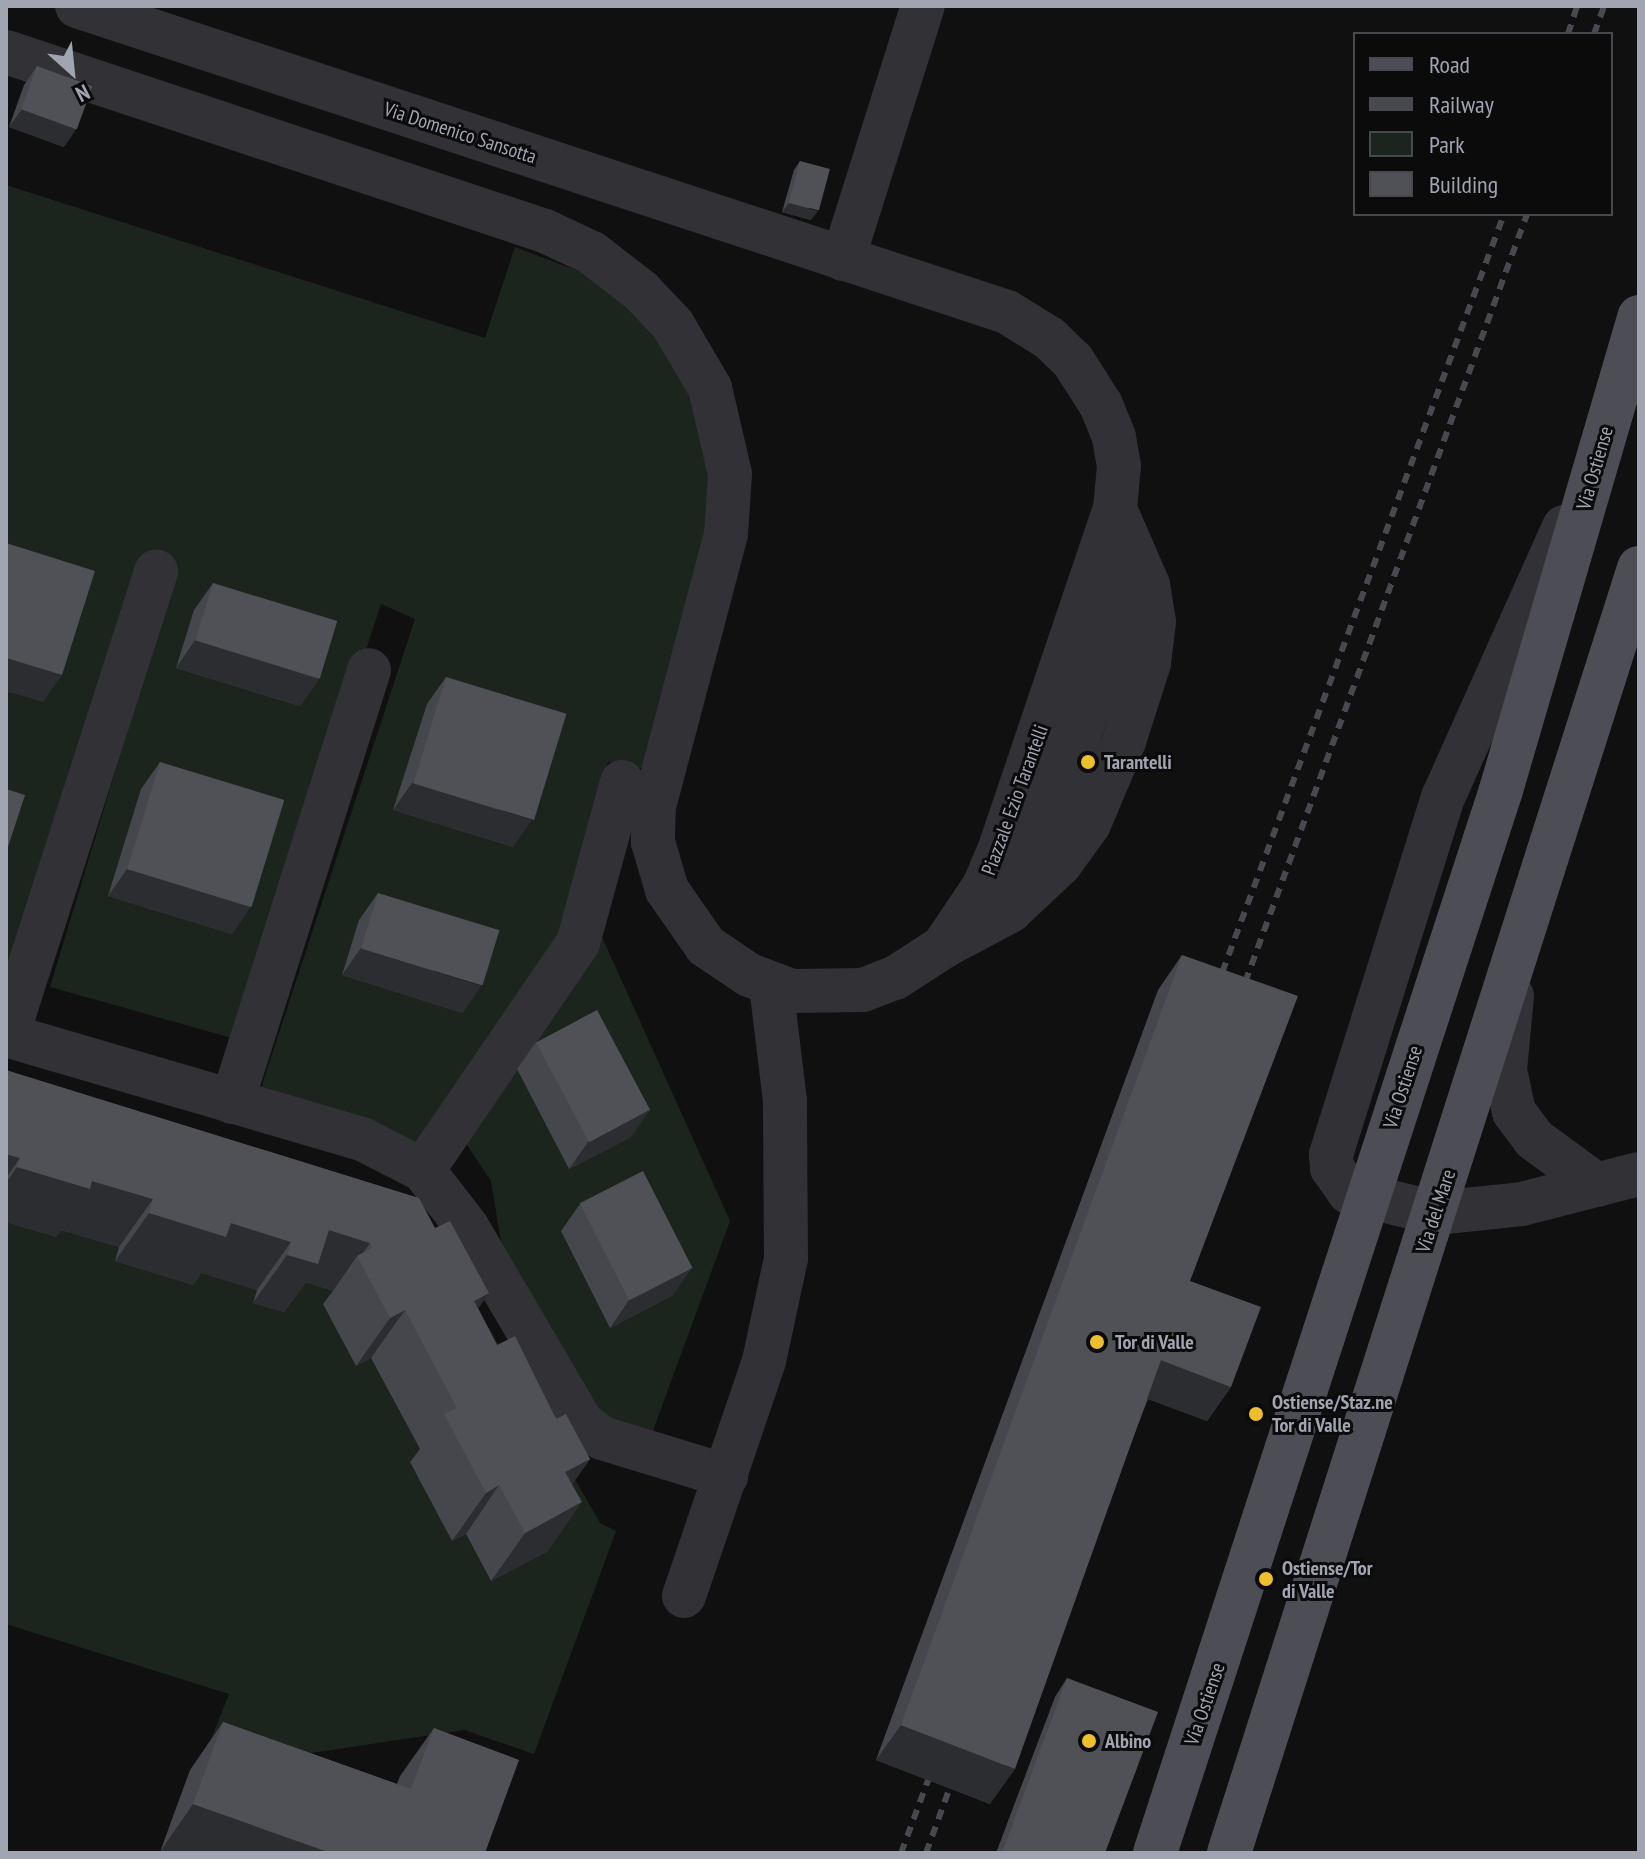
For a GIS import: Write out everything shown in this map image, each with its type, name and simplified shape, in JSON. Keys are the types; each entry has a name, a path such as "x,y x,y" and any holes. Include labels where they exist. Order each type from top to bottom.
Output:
{"main road":[{"name":"Via Ostiense","path":"1155,1853 1501,790 1639,317"},
{"name":"Via del Mare","path":"1229,1853 1436,1213 1639,568"}],"street":[{"name":"Via Domenico Sansotta","path":"77,6 843,259"},
{"path":"843,259 923,6"},
{"name":"Piazzale Ezio Tarantelli","path":"6,52 562,239 618,271 656,306 710,388 728,448 730,509 658,788 653,842 667,890 692,931 719,957 771,986 819,995 863,990 895,978 943,947 984,886 1000,848 1115,509 1119,466 1109,422 1060,347 1007,312 843,259"},
{"path":"943,947 1010,911 1050,876 1089,824 1124,741 1149,663 1154,622 1148,585 1115,509"},
{"path":"156,571 7,1036 362,1139 423,1170 467,1227 582,1423 602,1438 726,1476"},
{"path":"232,1102 369,670"},
{"path":"423,1170 578,943 622,782"},
{"path":"1516,960 1505,1070 1514,1112 1534,1139 1597,1185"},
{"path":"684,1596 764,1361 786,1258 786,1114 771,986"},
{"path":"1367,1197 1436,1213 1522,1204 1639,1174"}],"green space":[{"path":"6,185 485,338 515,247 602,280 678,359 713,443 709,514 645,769 608,762 565,936 421,1146 260,1091 415,619 381,604 239,1040 50,987 130,723 6,986"},
{"path":"598,928 730,1221 651,1436 612,1426 591,1406 502,1248 491,1181 463,1139"},
{"path":"417,1202 600,1523 616,1531 534,1754 464,1730 233,1765 204,1757 229,1694 6,1624 6,1222 55,1237 59,1229 119,1247 116,1261 192,1285 197,1272 257,1290 254,1303 284,1312 295,1278 336,1292 324,1305 356,1366 371,1358 424,1456 411,1463 452,1541 466,1534 491,1581"}],"building":[{"path":"37,66 92,86 77,129 21,109"},
{"path":"800,161 830,169 819,211 789,203"},
{"path":"6,543 95,571 62,675 6,658"},
{"path":"213,583 337,621 320,678 195,640"},
{"path":"446,677 566,714 534,820 414,783"},
{"path":"160,762 284,800 252,907 127,869"},
{"path":"6,789 25,795 6,853"},
{"path":"378,893 499,930 482,986 361,948"},
{"path":"1182,955 1298,996 1190,1281 1261,1307 1231,1387 1161,1360 1015,1769 901,1725"},
{"path":"597,1010 650,1110 589,1142 536,1042"},
{"path":"6,1070 419,1198 435,1228 450,1221 489,1293 474,1301 497,1345 515,1336 556,1419 566,1414 590,1459 565,1472 582,1502 525,1533 499,1485 486,1493 444,1414 457,1408 405,1310 390,1318 357,1256 372,1248 370,1243 329,1230 318,1264 287,1255 291,1242 231,1223 226,1237 149,1213 153,1199 92,1181 90,1189 17,1167 20,1158 6,1154"},
{"path":"643,1171 692,1268 629,1300 580,1203"},
{"path":"1067,1678 1158,1712 1105,1853 1002,1853"},
{"path":"223,1722 411,1789 434,1728 519,1760 485,1853 331,1853 193,1804"}],"railway":[{"path":"1569,32 1577,6"},
{"path":"1595,32 1604,6"},
{"path":"1216,989 1503,216"},
{"path":"1239,999 1526,216"},
{"path":"901,1853 936,1759"},
{"path":"926,1853 957,1768"}],"place":[{"name":"Tarantelli","path":"1088,762"},
{"name":"Tor di Valle","path":"1097,1342"},
{"name":"Ostiense/Staz.ne Tor di Valle","path":"1256,1414"},
{"name":"Ostiense/Tor di Valle","path":"1266,1579"},
{"name":"Albino","path":"1089,1741"}]}
